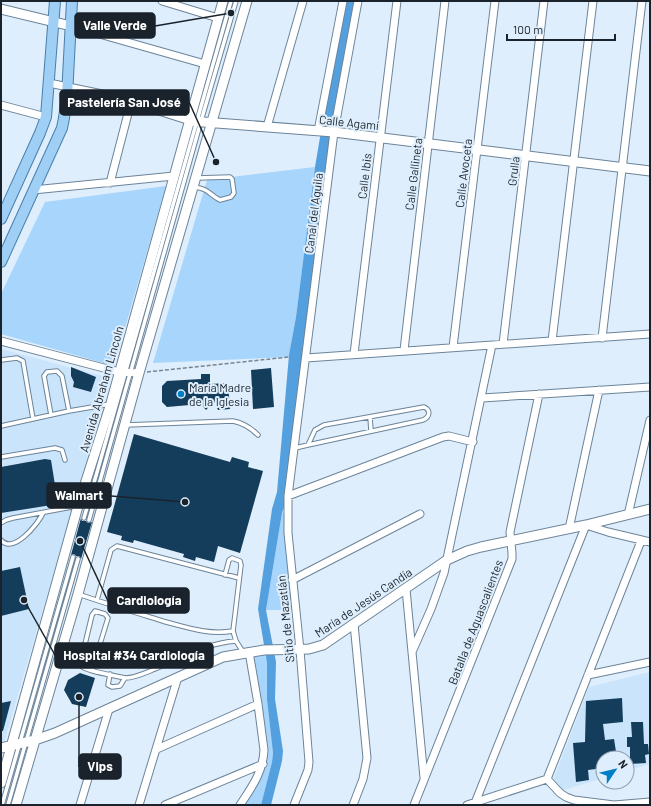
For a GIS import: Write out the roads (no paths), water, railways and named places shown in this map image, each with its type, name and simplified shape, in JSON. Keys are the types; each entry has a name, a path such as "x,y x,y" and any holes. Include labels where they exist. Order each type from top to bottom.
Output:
{"main road":[{"path":"1,219 46,117 55,1"},
{"path":"1,262 62,128 66,109 68,86 72,1"},
{"name":"Avenida Abraham Lincoln","path":"1,782 18,744 78,506 111,403 128,373 174,176 196,121 205,64 223,1"},
{"path":"16,805 126,425 128,373 196,178 247,1"},
{"path":"1,9 71,26"},
{"name":"Calle Agamí","path":"196,121 326,131 650,171"},
{"name":"María de Jesús Candía","path":"1,748 35,740 55,733 214,661 246,652 275,649 300,650 323,645 447,560 467,551 569,529 650,509"}],"street":[{"path":"162,1 218,18"},
{"path":"268,127 303,1"},
{"path":"326,131 344,1"},
{"name":"Canal del Aguila","path":"296,429 306,358 326,131 358,1"},
{"name":"Calle Ibis","path":"354,354 397,1"},
{"name":"Calle Gallineta","path":"404,350 445,1"},
{"name":"Calle Avoceta","path":"453,347 495,1"},
{"name":"Grulla","path":"503,344 544,1"},
{"path":"552,341 593,1"},
{"path":"602,338 642,1"},
{"path":"71,26 205,64"},
{"name":"Calle Agamí","path":"49,83 96,92 196,121"},
{"path":"110,183 131,102"},
{"path":"1,105 46,117"},
{"path":"33,190 174,176"},
{"path":"306,358 650,334"},
{"path":"1,341 128,373"},
{"path":"412,652 438,591 447,560 473,442 492,345"},
{"path":"482,398 650,387"},
{"path":"569,529 598,390"},
{"name":"Batalla de Aguascalientes","path":"414,805 510,565 512,554 510,532 539,394"},
{"path":"628,515 650,420"},
{"name":"Sitio de Mazatlán","path":"294,805 306,776 309,762 300,650 288,532 288,496 296,429"},
{"path":"288,496 443,437 453,437 473,442"},
{"path":"292,580 420,514"},
{"path":"471,804 586,525 650,542"},
{"path":"547,779 641,540"},
{"path":"406,589 424,780"},
{"path":"353,805 363,779 366,758 354,624"},
{"path":"240,805 257,779 263,764 264,750 258,704 246,652"},
{"path":"588,675 650,662"},
{"path":"139,805 178,677"},
{"path":"157,749 258,704"},
{"path":"80,805 109,709"},
{"path":"165,805 263,764"},
{"path":"471,804 547,779"},
{"path":"547,779 560,793 574,800 614,805 650,802"}],"lane":[{"path":"89,520 196,121 231,1"},
{"path":"196,121 236,1"},
{"path":"193,187 203,188 220,200 231,197 234,193 232,179 230,177 196,178"},
{"path":"1,360 21,358 23,361 33,419"},
{"path":"51,415 44,376 47,372 57,371 62,376 69,411"},
{"path":"84,518 128,373"},
{"path":"1,426 111,403"},
{"path":"293,448 308,445 423,420 428,417 428,410 424,407 321,426 312,434 308,445"},
{"path":"370,416 371,431"},
{"path":"126,425 233,421 251,428 258,435"},
{"path":"1,457 55,448 62,450 65,460"},
{"path":"1,523 13,518 78,506"},
{"path":"1,540 5,545 11,545 17,542 35,524 43,513"},
{"path":"97,600 111,550 117,546 239,578"},
{"path":"2,805 72,557"},
{"path":"225,574 228,562 232,558 241,563 233,631 236,641 246,652"},
{"path":"8,805 18,744 78,559"},
{"path":"78,594 200,631 219,633 233,631"},
{"path":"92,670 108,618 105,614 95,612 92,615 80,663 82,667 92,670 125,678 143,674 211,645 236,641"},
{"path":"110,674 108,685 112,687 120,686 125,678"}],"place":[{"name":"Valle Verde","path":"231,13"},
{"name":"Pastelería San José","path":"216,162"},
{"name":"María Madre de la Iglesia","path":"181,394"},
{"name":"Walmart","path":"185,502"},
{"name":"Cardiología","path":"80,541"},
{"name":"Hospital #34 Cardiología","path":"24,600"},
{"name":"Vips","path":"79,697"}]}
